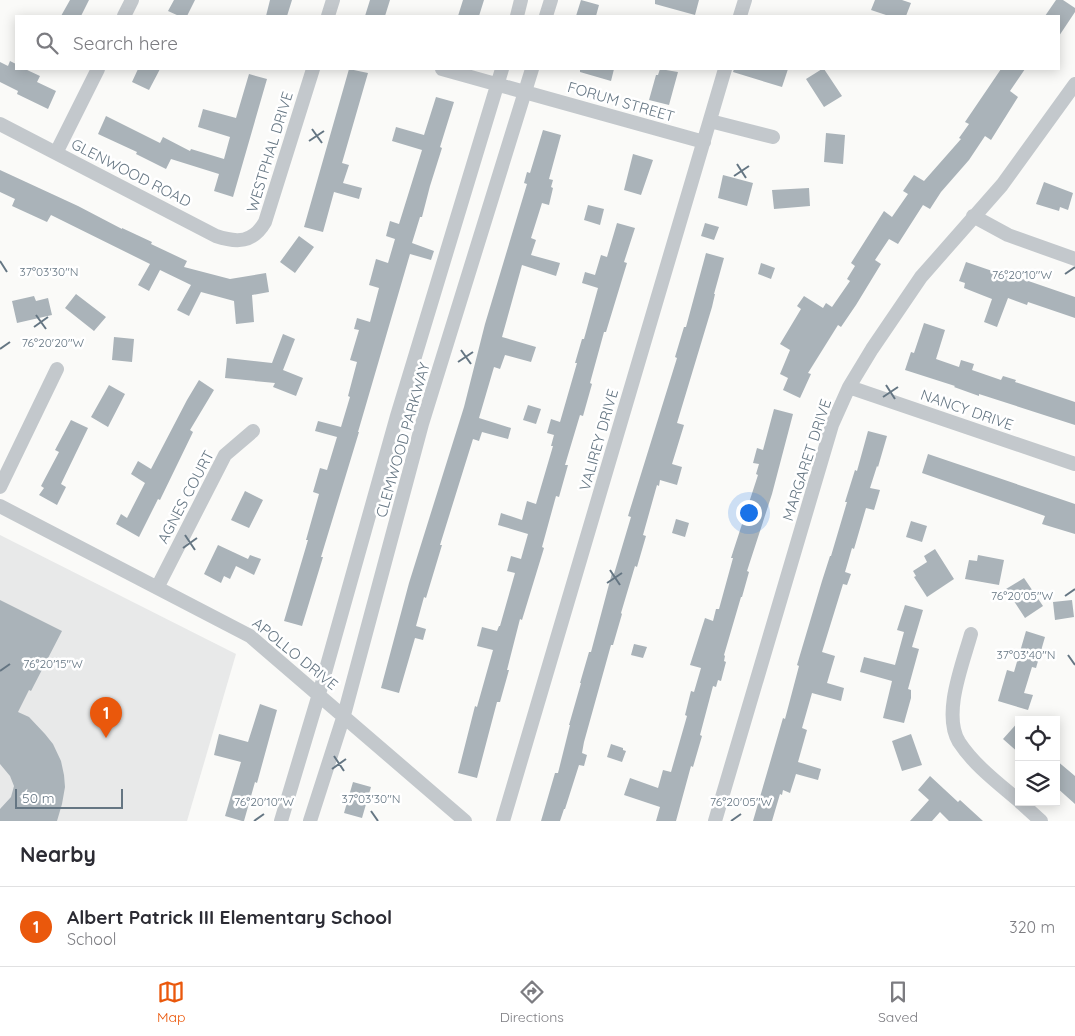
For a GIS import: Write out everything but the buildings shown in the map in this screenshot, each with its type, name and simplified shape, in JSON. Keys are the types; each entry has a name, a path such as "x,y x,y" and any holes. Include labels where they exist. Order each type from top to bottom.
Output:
{"street":[{"path":"124,15 132,0"},
{"path":"328,15 333,0"},
{"path":"517,15 521,0"},
{"path":"546,15 551,0"},
{"path":"740,15 745,0"},
{"path":"56,153 98,70"},
{"name":"WESTPHAL DRIVE","path":"249,238 262,228 269,214 312,70"},
{"name":"FORUM STREET","path":"445,70 704,142"},
{"name":"CLEMWOOD PARKWAY","path":"281,821 319,694 397,416 502,70"},
{"name":"CLEMWOOD PARKWAY","path":"310,821 344,715 422,424 532,70"},
{"name":"VALIREY DRIVE","path":"503,821 725,70"},
{"name":"MARGARET DRIVE","path":"715,821 832,425 848,387 882,333 921,277 1002,185 1075,84"},
{"path":"710,121 772,137"},
{"name":"GLENWOOD ROAD","path":"0,124 216,236 230,241 249,238"},
{"path":"973,216 1008,235 1075,259"},
{"path":"0,487 57,368"},
{"name":"NANCY DRIVE","path":"848,387 1075,464"},
{"name":"AGNES COURT","path":"158,586 225,455 253,431"},
{"name":"APOLLO DRIVE","path":"0,506 158,586 250,636 465,821"},
{"path":"971,634 953,702 953,720 958,740 973,759 1015,798"},
{"path":"1024,806 1041,821"}],"shaded area":[{"path":"0,535 236,654 187,821 0,821"}],"place":[{"name":"Albert Patrick III Elementary School","path":"106,738"}]}
